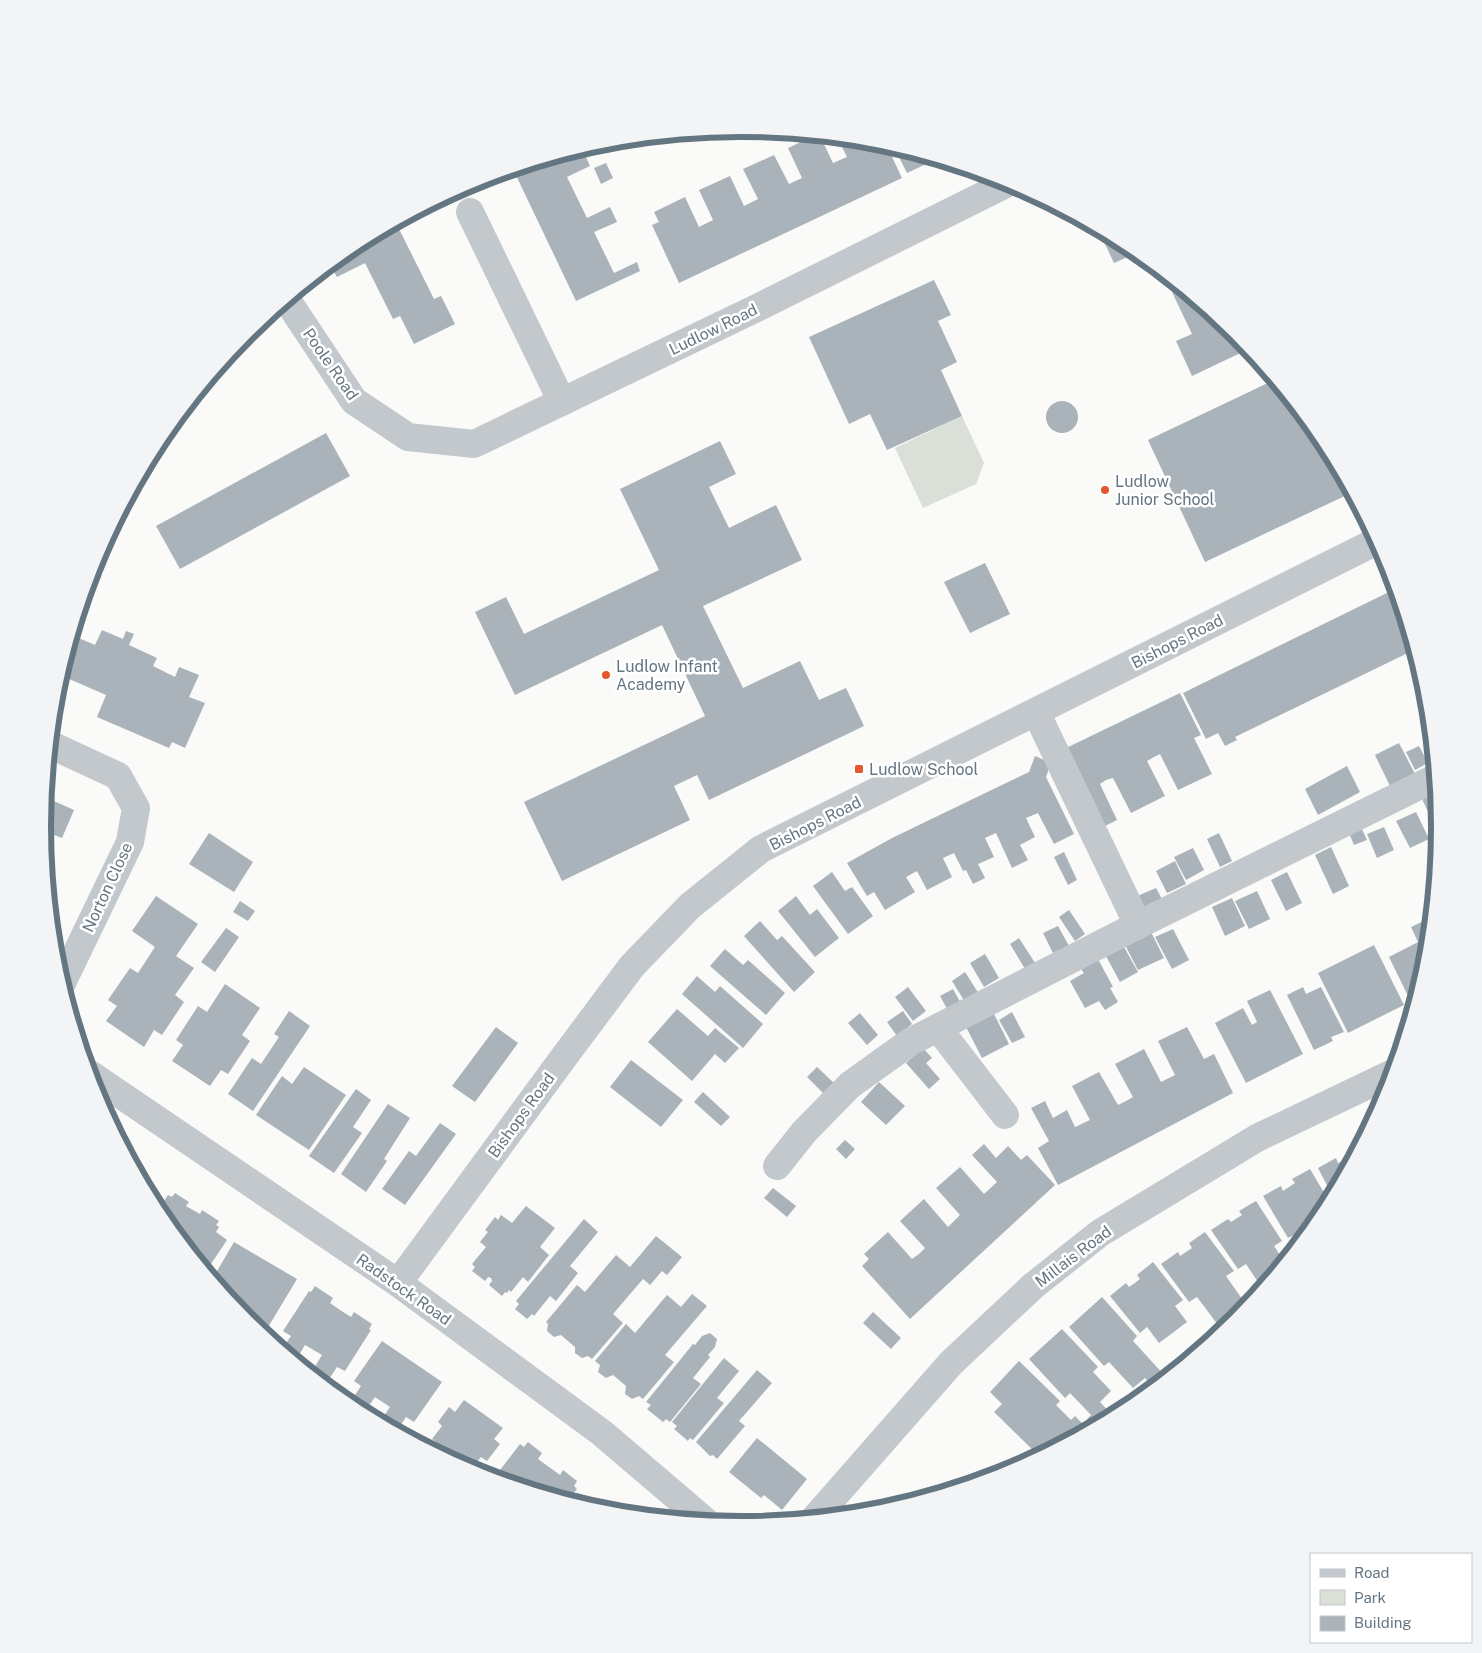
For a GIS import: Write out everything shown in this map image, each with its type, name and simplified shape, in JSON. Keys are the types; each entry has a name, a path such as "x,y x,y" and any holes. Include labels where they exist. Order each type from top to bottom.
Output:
{"street":[{"name":"Ludlow Road","path":"408,437 474,444 755,309 1000,187"},
{"path":"470,212 562,402"},
{"name":"Poole Road","path":"290,305 354,401 408,437"},
{"name":"Bishops Road","path":"398,1283 632,966 690,906 761,849 1370,544"},
{"path":"1036,712 1138,925"},
{"name":"Norton Close","path":"56,748 118,776 136,808 130,842 67,972"},
{"path":"777,1166 804,1132 850,1085 910,1042 1138,925 1429,781"},
{"path":"938,1028 1005,1115"},
{"name":"Millais Road","path":"821,1511 951,1363 1033,1286 1092,1239 1257,1138 1383,1078"},
{"name":"Radstock Road","path":"101,1081 398,1283 602,1432 697,1515"}],"green space":[{"path":"962,416 984,463 976,484 923,508 895,448"}],"building":[{"path":"805,140 823,142 833,163 847,157 841,145 890,153 902,178 679,283 652,225 659,222 654,212 685,197 699,227 713,220 699,190 730,176 744,206 758,199 743,169 774,155 789,184 802,178 788,148"},
{"path":"585,155 590,166 567,177 587,218 610,207 617,222 594,232 614,273 637,262 640,271 576,301 516,174"},
{"path":"898,155 929,163 907,173"},
{"path":"606,163 613,178 601,184 594,168"},
{"path":"398,228 434,299 441,296 455,324 414,344 400,316 393,319 365,263 337,277 333,270"},
{"path":"1103,240 1129,256 1114,263"},
{"path":"934,280 951,315 938,321 957,362 941,370 962,416 887,450 870,414 849,424 809,337"},
{"path":"1175,291 1196,308 1242,352 1192,376 1176,341 1192,334 1172,292"},
{"path":"1268,383 1315,443 1346,496 1205,562 1148,440"},
{"path":"1062,401 1068,402 1073,406 1077,411 1077,423 1073,428 1068,432 1062,433 1056,432 1051,428 1047,423 1046,417 1047,411 1051,406 1056,402"},
{"path":"326,433 350,476 180,569 156,526"},
{"path":"720,441 736,474 709,487 729,528 776,505 802,560 703,606 743,688 800,661 819,700 846,688 864,726 709,800 697,775 674,786 690,820 562,881 524,802 705,716 662,625 515,695 475,612 506,597 524,634 659,570 620,489"},
{"path":"985,563 1010,614 970,633 944,582"},
{"path":"1389,592 1408,653 1235,737 1237,740 1225,746 1218,733 1206,739 1183,693"},
{"path":"102,630 123,639 126,631 134,634 129,645 157,658 153,666 175,677 179,667 199,675 189,697 205,703 185,748 172,742 169,748 97,717 106,695 68,679 78,638 95,645"},
{"path":"1180,693 1201,735 1194,738 1212,774 1178,790 1160,754 1147,761 1165,796 1131,813 1113,778 1106,780 1100,784 1117,820 1101,828 1062,750"},
{"path":"1399,743 1415,774 1390,786 1375,755"},
{"path":"1419,746 1427,763 1415,770 1406,752"},
{"path":"1035,756 1051,763 1046,777 1074,834 1054,844 1038,813 1026,818 1035,837 1020,845 1028,860 1012,868 996,833 985,838 994,857 978,864 985,878 973,884 966,870 963,871 954,853 943,858 952,877 927,890 917,871 906,877 915,892 885,910 874,892 867,896 847,863 892,838 1029,772"},
{"path":"1347,766 1360,792 1318,815 1305,789"},
{"path":"1430,795 1431,817 1422,799"},
{"path":"52,800 74,810 62,838 54,835 52,840"},
{"path":"1416,812 1429,839 1410,848 1396,821"},
{"path":"1360,825 1367,840 1354,845 1348,831"},
{"path":"1384,827 1394,850 1377,858 1367,834"},
{"path":"209,833 253,862 234,892 189,864"},
{"path":"1219,833 1232,861 1220,867 1207,839"},
{"path":"1331,847 1349,886 1333,894 1315,855"},
{"path":"1193,848 1204,870 1186,880 1174,857"},
{"path":"1064,852 1077,880 1068,885 1054,857"},
{"path":"1175,861 1186,884 1167,893 1156,871"},
{"path":"832,872 845,891 852,887 873,916 848,934 813,886"},
{"path":"1287,872 1302,903 1286,911 1271,880"},
{"path":"1156,888 1163,901 1142,911 1135,897"},
{"path":"1257,891 1270,919 1249,929 1235,901"},
{"path":"156,896 198,924 176,956 194,968 175,995 184,1002 162,1035 154,1030 144,1047 106,1021 117,1006 108,1000 130,968 138,973 155,947 132,931"},
{"path":"796,896 810,915 817,909 839,938 815,957 778,911"},
{"path":"1232,898 1245,926 1225,936 1212,907"},
{"path":"240,901 255,911 248,921 233,912"},
{"path":"1069,910 1085,934 1075,941 1059,917"},
{"path":"760,921 777,940 782,936 815,972 794,992 744,936"},
{"path":"1424,921 1409,997 1389,957 1418,942 1411,927"},
{"path":"1058,926 1069,946 1053,953 1043,933"},
{"path":"226,928 239,937 215,972 201,962"},
{"path":"1173,929 1189,960 1172,969 1155,937"},
{"path":"1151,932 1164,958 1138,970 1125,945"},
{"path":"1019,938 1035,963 1025,969 1010,944"},
{"path":"1374,945 1404,1005 1348,1033 1318,973"},
{"path":"1124,947 1138,972 1120,982 1106,956"},
{"path":"725,949 743,965 748,960 785,993 766,1015 710,966"},
{"path":"985,954 999,978 984,987 970,963"},
{"path":"1098,959 1113,987 1110,988 1118,1002 1105,1010 1099,1001 1085,1008 1070,981 1084,973 1081,969"},
{"path":"965,972 979,994 965,1002 952,981"},
{"path":"697,976 715,992 720,986 763,1024 743,1048 682,994"},
{"path":"225,984 260,1008 242,1035 250,1041 228,1074 221,1070 210,1086 172,1061 183,1045 176,1040 198,1006 207,1012"},
{"path":"908,987 926,1011 913,1021 895,997"},
{"path":"1303,987 1306,994 1321,987 1344,1032 1331,1037 1333,1041 1314,1050 1287,995"},
{"path":"953,989 963,1007 950,1014 940,996"},
{"path":"1270,990 1303,1054 1246,1083 1215,1023 1243,1008 1252,1025 1257,1022 1247,1001"},
{"path":"677,1009 708,1036 715,1028 739,1048 725,1063 715,1054 692,1081 648,1042"},
{"path":"992,1010 1009,1044 982,1058 964,1023"},
{"path":"289,1011 310,1026 253,1111 228,1094 252,1058 261,1064 279,1037 274,1034"},
{"path":"903,1011 912,1024 897,1036 887,1022"},
{"path":"1012,1012 1025,1037 1012,1043 999,1020"},
{"path":"860,1013 878,1035 867,1045 848,1023"},
{"path":"496,1027 518,1043 475,1102 452,1086"},
{"path":"1187,1027 1204,1059 1214,1054 1233,1093 1058,1185 1038,1148 1049,1141 1031,1108 1045,1101 1053,1118 1067,1110 1075,1127 1090,1120 1072,1086 1099,1072 1118,1105 1126,1101 1133,1097 1115,1064 1144,1049 1161,1082 1175,1075 1158,1041"},
{"path":"923,1048 932,1058 926,1063 940,1079 929,1089 906,1063"},
{"path":"631,1060 683,1100 661,1127 610,1087"},
{"path":"304,1067 346,1095 309,1150 256,1115 282,1076 292,1084"},
{"path":"817,1067 835,1084 824,1094 807,1077"},
{"path":"879,1082 905,1106 886,1125 861,1102"},
{"path":"356,1089 371,1100 353,1127 362,1133 334,1173 309,1156"},
{"path":"703,1092 730,1117 721,1126 694,1102"},
{"path":"388,1104 410,1118 384,1159 387,1161 366,1192 341,1174"},
{"path":"440,1123 456,1134 405,1205 382,1189 409,1151 416,1156"},
{"path":"845,1140 855,1149 846,1159 836,1149"},
{"path":"984,1144 996,1158 1008,1146 1021,1160 1027,1155 1055,1185 910,1319 862,1266 869,1259 864,1254 888,1232 912,1259 919,1254 925,1248 900,1221 924,1199 948,1227 960,1215 936,1188 960,1167 984,1194 997,1182 972,1155"},
{"path":"1336,1158 1338,1163 1344,1160 1328,1188 1318,1168"},
{"path":"1310,1169 1325,1194 1296,1235 1288,1238 1263,1196 1281,1186 1283,1191 1295,1183 1292,1179"},
{"path":"773,1188 796,1206 787,1217 764,1198"},
{"path":"175,1193 189,1202 186,1206 200,1214 202,1210 219,1221 216,1225 219,1227 216,1232 227,1240 210,1266 163,1203 168,1195 172,1197"},
{"path":"1256,1201 1282,1241 1274,1246 1280,1256 1258,1283 1246,1264 1238,1269 1211,1230 1228,1219 1231,1222 1242,1215 1239,1211"},
{"path":"526,1206 555,1228 540,1247 549,1255 528,1282 523,1277 511,1292 509,1290 502,1296 489,1285 492,1281 491,1278 488,1277 485,1281 472,1271 475,1267 472,1264 486,1247 480,1242 488,1232 485,1230 495,1217 498,1220 501,1215 512,1223"},
{"path":"584,1219 598,1232 570,1266 578,1273 556,1301 550,1296 534,1316 532,1314 527,1319 515,1309 519,1304 516,1301"},
{"path":"1205,1232 1234,1271 1226,1276 1243,1300 1218,1325 1197,1297 1189,1302 1161,1264 1178,1252 1180,1256 1192,1248 1189,1243"},
{"path":"656,1236 682,1257 667,1275 662,1271 650,1285 643,1279 613,1314 623,1323 592,1359 588,1356 582,1358 575,1353 575,1347 561,1335 554,1337 547,1331 548,1324 546,1322 577,1285 585,1292 616,1255 630,1267"},
{"path":"234,1242 297,1279 268,1328 216,1273"},
{"path":"1153,1262 1183,1300 1175,1306 1187,1322 1159,1343 1147,1327 1140,1333 1110,1296 1126,1283 1129,1287 1135,1283 1140,1279 1137,1275"},
{"path":"315,1286 333,1298 330,1303 340,1310 351,1317 354,1312 372,1324 369,1329 371,1330 345,1371 337,1367 329,1379 314,1368 322,1355 305,1345 299,1356 285,1344 291,1336 283,1331 309,1291 311,1292"},
{"path":"692,1294 707,1306 665,1355 674,1362 643,1399 639,1396 632,1399 625,1394 626,1386 613,1375 606,1378 598,1372 600,1365 595,1361 626,1324 635,1333 667,1295 681,1307"},
{"path":"1102,1297 1137,1336 1133,1341 1162,1373 1149,1382 1145,1378 1133,1388 1109,1362 1104,1366 1069,1327"},
{"path":"873,1312 901,1338 891,1349 863,1323"},
{"path":"1062,1329 1098,1367 1093,1372 1111,1391 1100,1402 1108,1410 1089,1422 1087,1419 1091,1415 1070,1393 1065,1398 1029,1359"},
{"path":"710,1333 717,1339 715,1347 708,1355 710,1357 693,1378 701,1384 670,1422 666,1419 663,1422 647,1409 651,1405 646,1402 693,1344 695,1345 702,1336"},
{"path":"382,1341 442,1382 414,1422 406,1417 400,1426 384,1416 390,1407 375,1397 368,1407 354,1397 361,1386 354,1381"},
{"path":"724,1358 739,1371 717,1398 724,1403 693,1440 690,1438 688,1441 674,1429 677,1426 672,1422"},
{"path":"1019,1361 1060,1401 1056,1405 1071,1420 1075,1416 1084,1425 1034,1451 994,1412 1002,1404 990,1392"},
{"path":"757,1370 772,1383 739,1421 745,1426 717,1459 713,1455 710,1456 696,1442"},
{"path":"464,1400 503,1428 494,1439 500,1444 487,1461 481,1457 476,1463 434,1444 436,1442 432,1439 442,1426 438,1422 449,1407 455,1412"},
{"path":"757,1438 807,1479 782,1510 764,1495 761,1498 729,1472"},
{"path":"528,1442 542,1453 538,1459 560,1475 563,1470 577,1481 574,1486 577,1489 572,1495 498,1472 520,1444 524,1447"}],"place":[{"name":"Ludlow Junior School","path":"1105,490"},
{"name":"Ludlow Infant Academy","path":"606,675"},
{"name":"Ludlow School","path":"859,769"}]}
